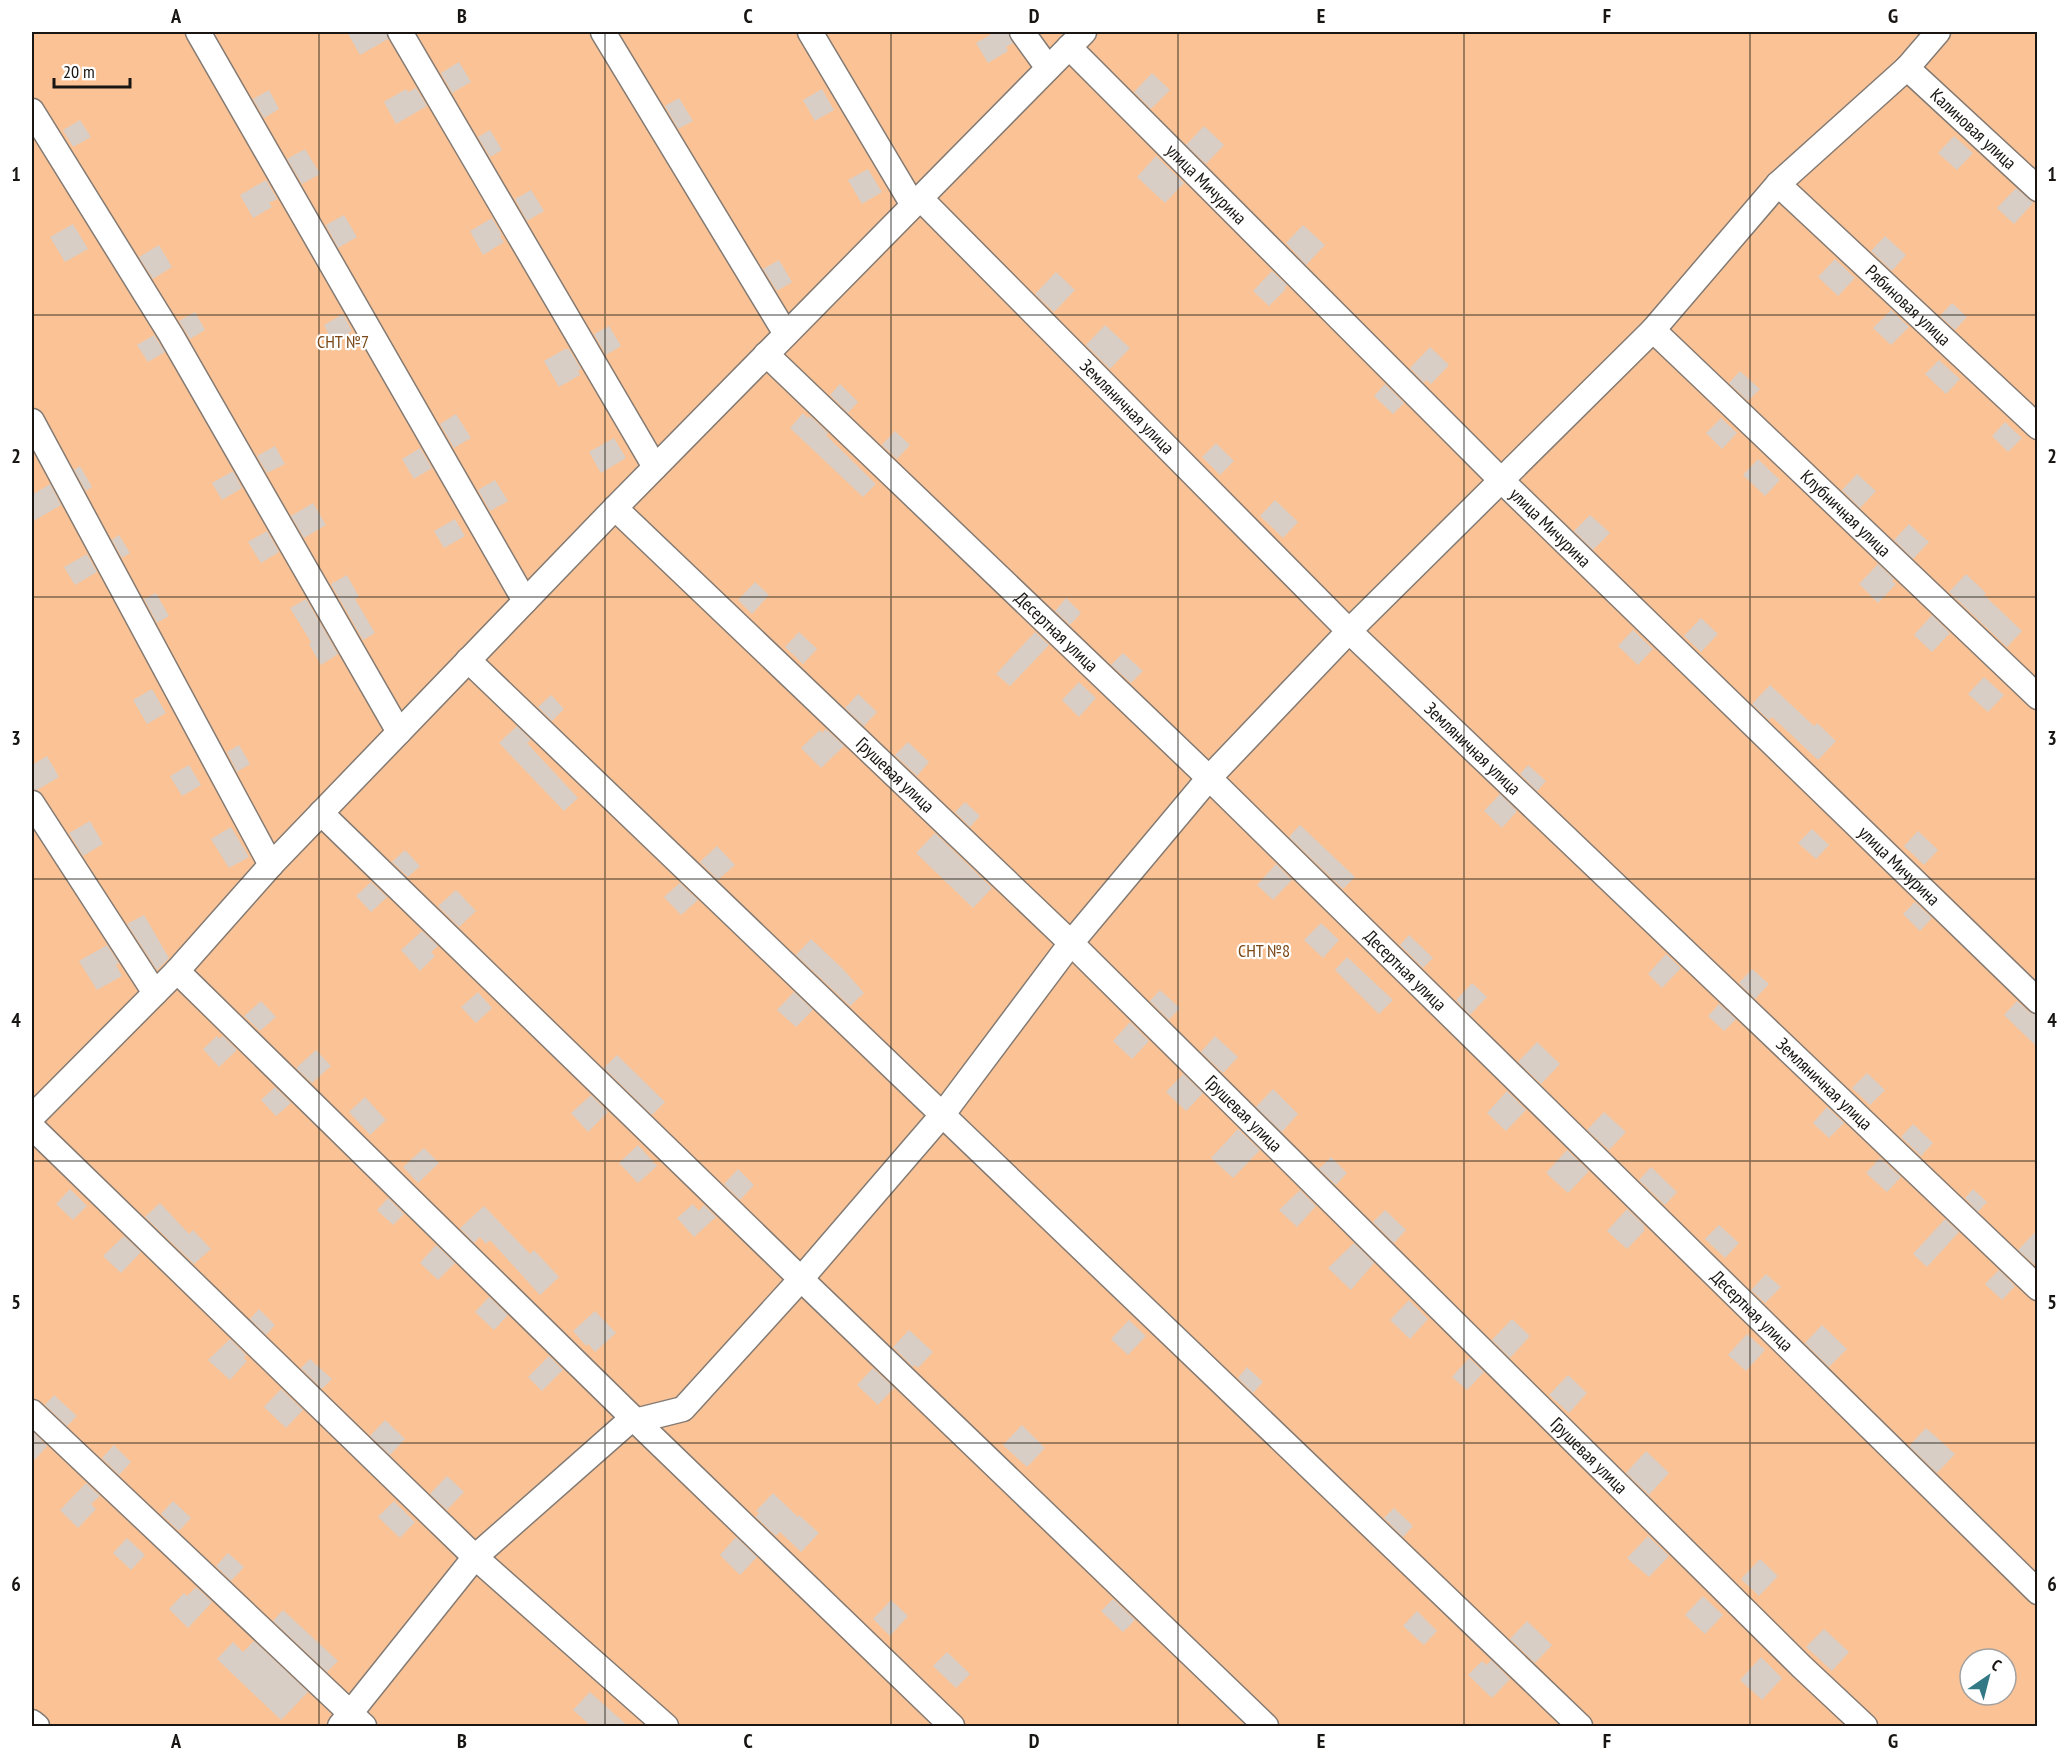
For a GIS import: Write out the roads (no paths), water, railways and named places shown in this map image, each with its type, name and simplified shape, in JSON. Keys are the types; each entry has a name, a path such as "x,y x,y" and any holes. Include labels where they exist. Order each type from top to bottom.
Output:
{"street":[{"path":"198,32 525,601"},
{"path":"400,32 655,467"},
{"path":"603,32 786,334"},
{"name":"Земляничная улица","path":"810,32 916,202 1348,631 2037,1288"},
{"path":"1022,32 1048,68"},
{"path":"32,1413 352,1722 475,1557 627,1424 683,1409 801,1280 943,1114 1071,943 1209,778 1348,631 1653,330 1778,184 1907,68 1938,32"},
{"path":"32,1117 177,971 271,865 615,508 1076,39"},
{"name":"улица Мичурина","path":"1076,39 1501,480 2037,1001"},
{"name":"Калиновая улица","path":"1907,68 2037,189"},
{"path":"32,111 171,335 399,732"},
{"name":"Рябиновая улица","path":"1778,184 2037,427"},
{"name":"Клубничная улица","path":"1653,330 2037,697"},
{"name":"Десертная улица","path":"766,354 1209,778 2037,1592"},
{"path":"32,421 271,865"},
{"name":"Грушевая улица","path":"615,508 1071,943 1864,1726"},
{"path":"468,660 1580,1726"},
{"path":"32,803 155,993"},
{"path":"321,813 801,1280 1266,1726"},
{"path":"177,971 636,1421 952,1726"},
{"path":"32,1127 475,1557 666,1726"},
{"path":"32,1722 37,1726"}],"park label":[{"name":"СНТ №7","path":"343,342"},
{"name":"СНТ №8","path":"1264,951"}]}
